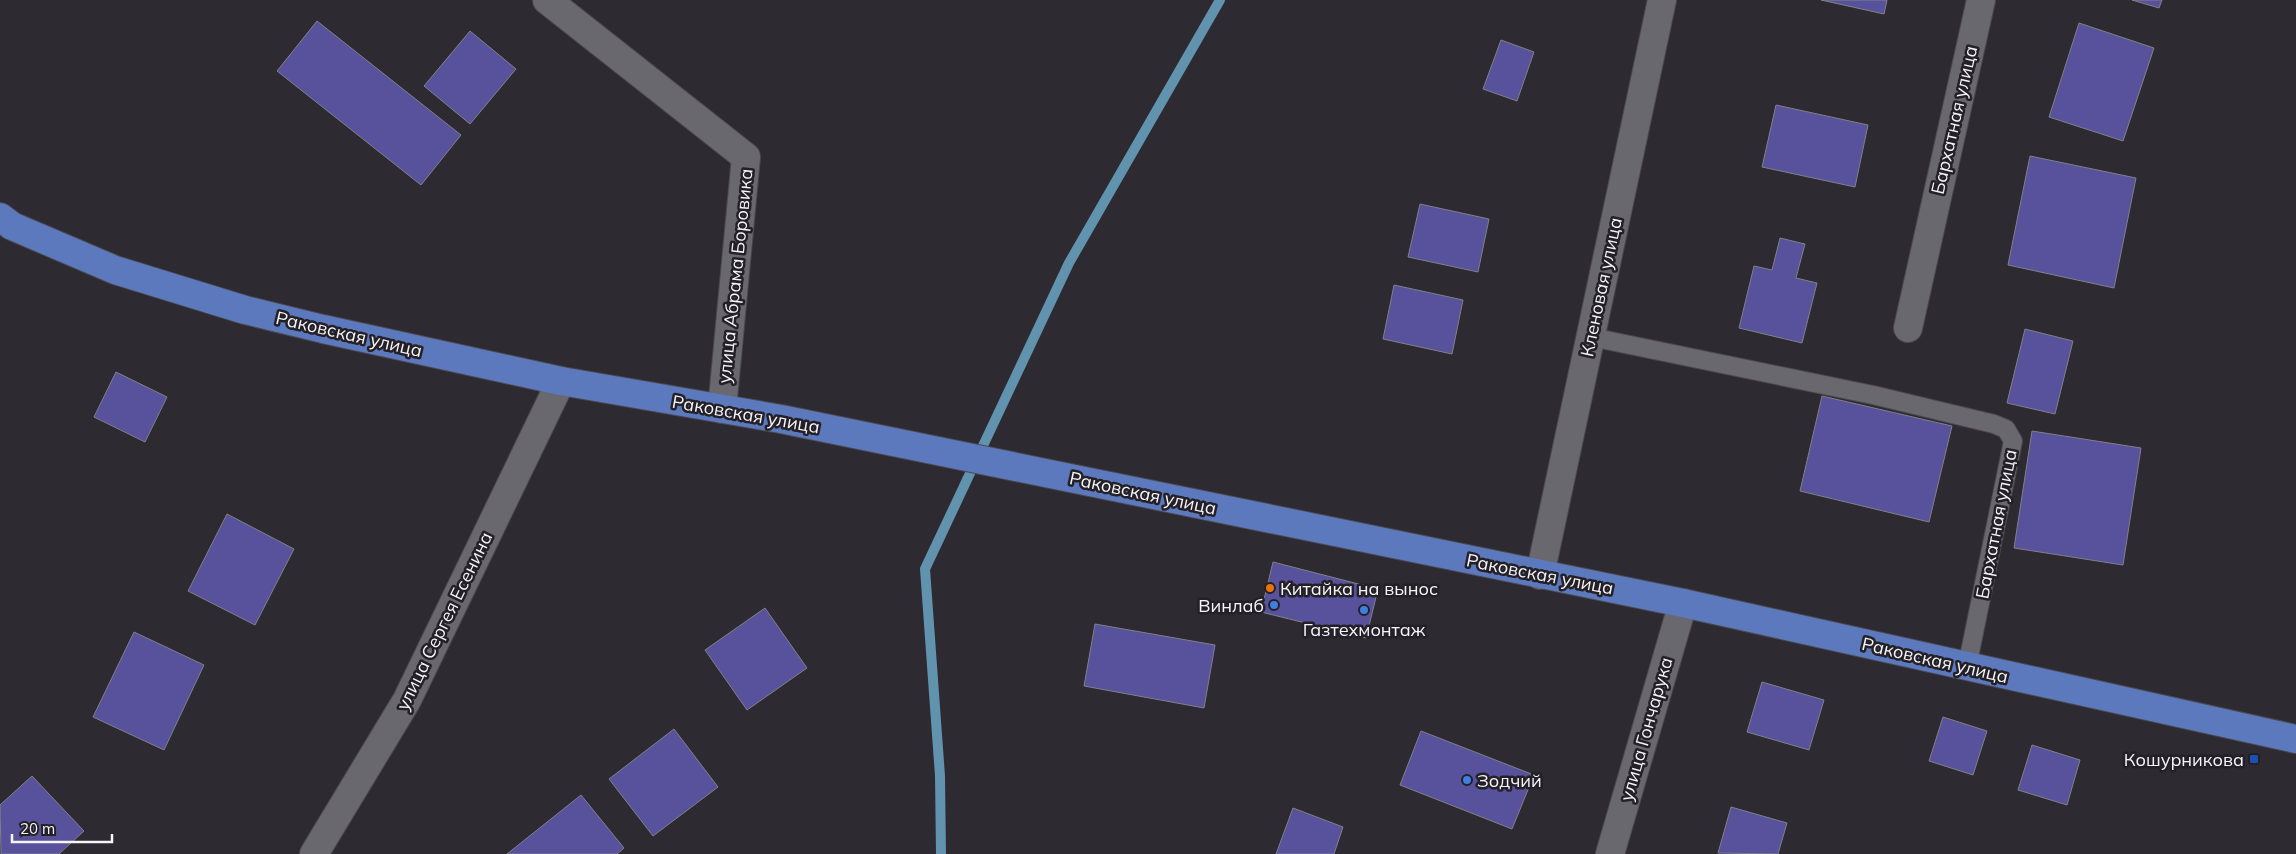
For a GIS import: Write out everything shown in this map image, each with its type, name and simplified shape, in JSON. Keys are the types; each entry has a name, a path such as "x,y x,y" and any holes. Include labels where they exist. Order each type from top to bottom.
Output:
{"main road":[{"name":"Раковская улица","path":"0,217 12,226 115,270 244,310 323,329 561,381 722,409 919,447 1683,603 2296,739"}],"street":[{"name":"улица Абрама Боровика","path":"547,0 746,157 722,409"},
{"name":"Кленовая улица","path":"1540,575 1662,0"},
{"name":"Бархатная улица","path":"1908,328 1981,0"},
{"name":"улица Сергея Есенина","path":"314,854 407,700 561,381"},
{"name":"улица Гончарука","path":"1610,854 1683,603"}],"lane":[{"name":"Бархатная улица","path":"1591,337 1873,395 1994,424 2006,429 2013,441 1967,666"}],"building":[{"path":"1821,0 1887,0 1884,14"},
{"path":"2132,0 2162,0 2159,8"},
{"path":"317,21 461,135 421,185 277,71"},
{"path":"2079,23 2154,48 2123,141 2049,117"},
{"path":"470,31 516,69 470,124 424,86"},
{"path":"1501,40 1534,52 1517,101 1483,89"},
{"path":"1776,105 1868,125 1855,187 1762,167"},
{"path":"2030,156 2136,178 2114,288 2008,265"},
{"path":"1420,204 1489,219 1478,272 1408,257"},
{"path":"1780,238 1805,244 1796,278 1817,283 1802,343 1739,328 1754,266 1772,270"},
{"path":"1394,285 1463,300 1452,354 1383,339"},
{"path":"2025,329 2073,341 2055,414 2007,403"},
{"path":"116,372 167,397 145,442 94,417"},
{"path":"1822,396 1952,426 1929,522 1800,491"},
{"path":"2032,431 2141,448 2123,565 2014,548"},
{"path":"227,514 294,549 255,625 188,591"},
{"path":"1273,562 1378,589 1366,638 1261,612"},
{"path":"765,608 807,668 747,710 705,650"},
{"path":"1095,624 1215,645 1204,708 1084,686"},
{"path":"134,632 204,665 164,750 93,717"},
{"path":"1762,682 1824,700 1809,750 1747,732"},
{"path":"1943,717 1987,731 1973,775 1929,761"},
{"path":"674,729 718,787 653,836 609,779"},
{"name":"Зодчий","path":"1421,731 1534,775 1512,829 1400,785"},
{"path":"2032,745 2080,760 2067,805 2018,790"},
{"path":"32,776 84,831 59,854 1,854 0,805"},
{"path":"581,795 624,848 617,854 507,854"},
{"path":"1731,807 1787,823 1778,854 1718,853"},
{"path":"1293,808 1343,827 1334,854 1276,854"}],"waterway":[{"path":"941,854 940,776 925,569 1069,263 1220,0"}],"place":[{"name":"Китайка на вынос","path":"1270,588"},
{"name":"Винлаб","path":"1274,605"},
{"name":"Газтехмонтаж","path":"1364,610"},
{"name":"Кошурникова","path":"2254,759"},
{"name":"Зодчий","path":"1467,780"}]}
